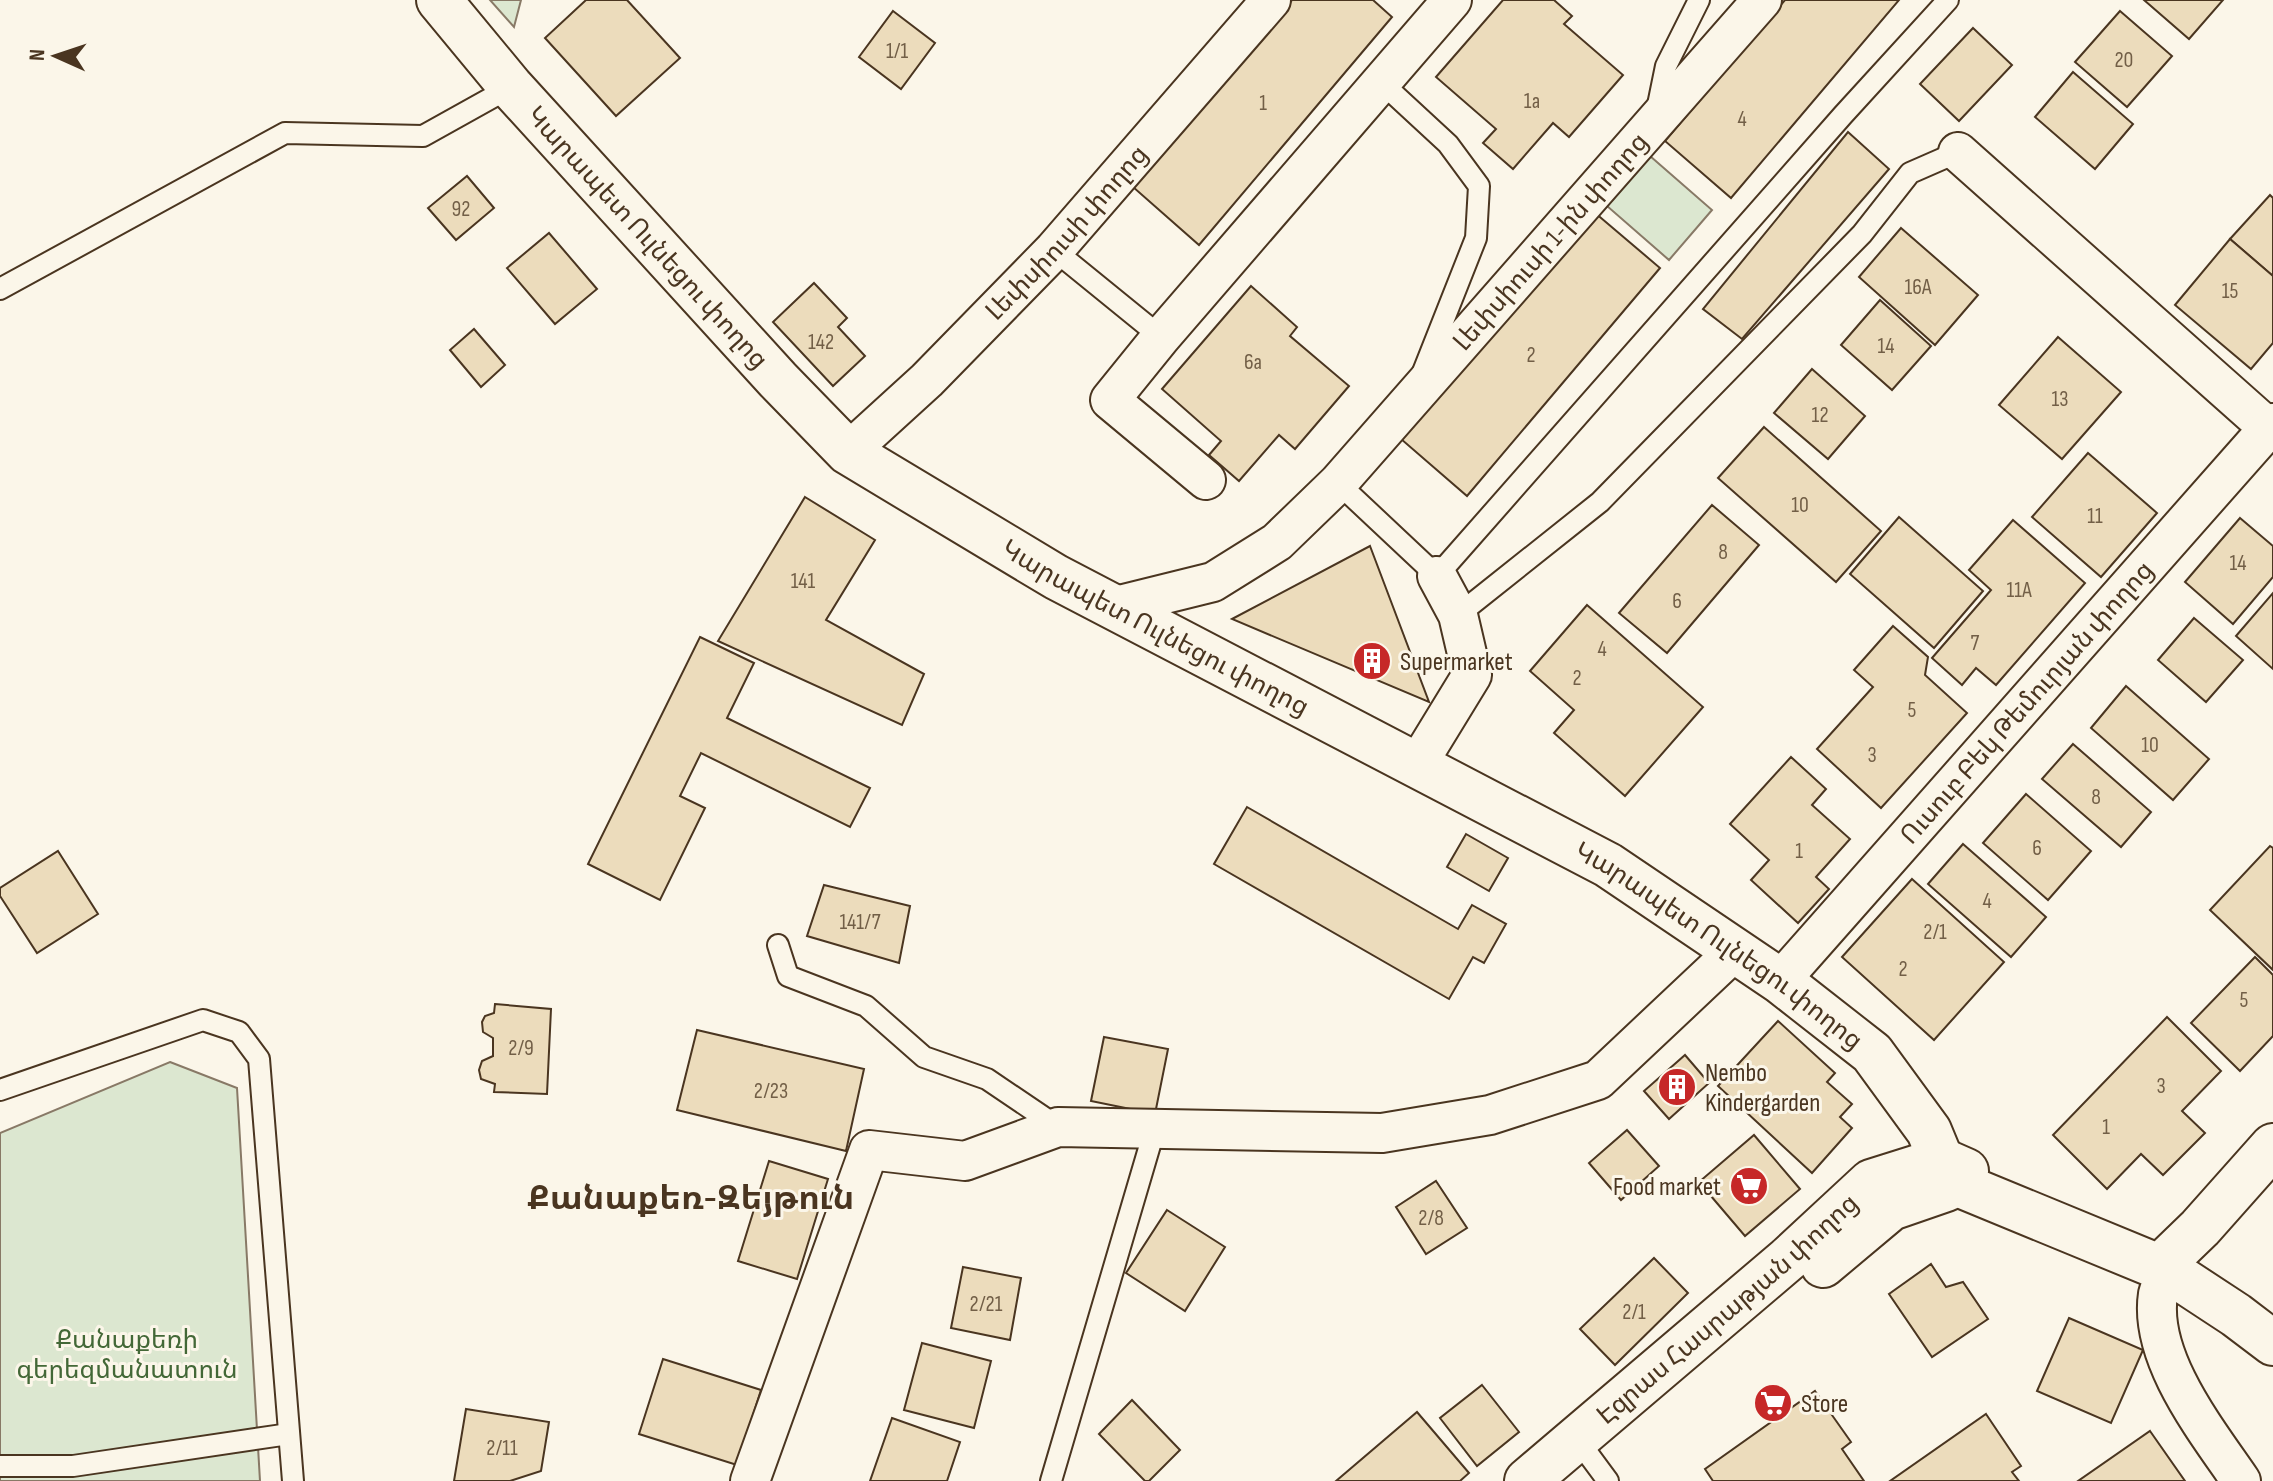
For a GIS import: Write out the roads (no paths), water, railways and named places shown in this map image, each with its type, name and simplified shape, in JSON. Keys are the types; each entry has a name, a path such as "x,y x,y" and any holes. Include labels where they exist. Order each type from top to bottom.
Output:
{"street":[{"name":"Կարապետ Ուլնեցու փողոց","path":"439,0 511,87 778,380 848,452 1056,577 1608,865 1780,981 1872,1053 1929,1131 1951,1172"},
{"name":"Լեփսիուսի փողոց","path":"848,452 927,380 1054,250 1271,0"},
{"name":"Լեփսիուսի 1-ին փողոց","path":"1112,607 1213,582 1277,542 1338,483 1762,0"},
{"path":"1206,480 1110,400 1382,83 1437,5"},
{"path":"1958,152 2272,428"},
{"name":"Ուսուբ Բեկ Թեմուրյան փողոց","path":"1780,981 2272,428"},
{"path":"1417,765 1472,675 1458,615 1437,576"},
{"path":"750,1481 869,1150 965,1161 1058,1127 1382,1133 1490,1115 1598,1080 1736,950"},
{"path":"2241,1481 2206,1429 2170,1366 2159,1327 2158,1292 2170,1264 2273,1146"},
{"path":"1951,1172 2170,1264 2246,1291 2273,1311"},
{"name":"Էզրաս Հասրաթյան փողոց","path":"1527,1481 1584,1464 1788,1259 1871,1182 1951,1172"},
{"path":"2170,1264 2273,1343"}],"lane":[{"path":"1655,122 1666,66 1699,0"},
{"path":"1338,483 1437,576 1833,126 1948,0"},
{"path":"1382,83 1448,144 1479,186 1476,238 1414,398"},
{"path":"0,289 285,133 423,136 511,87"},
{"path":"1458,615 1600,502 1862,234 1910,173 1958,152"},
{"path":"1054,250 1161,337"},
{"path":"778,945 788,976 866,1006 924,1057 987,1079 1058,1127"},
{"path":"0,1090 203,1020 239,1032 259,1059 293,1481"},
{"path":"1051,1481 1155,1128"},
{"path":"0,1466 73,1466 289,1434"}],"place":[{"name":"Supermarket","path":"1372,661"},
{"name":"Nembo Kindergarden","path":"1677,1087"},
{"name":"Food market","path":"1749,1186"},
{"name":"Store","path":"1773,1403"}],"district":[{"name":"Քանաքեռ-Զեյթուն","path":"691,1197"}],"park label":[{"name":"Քանաքեռի գերեզմանատուն","path":"127,1354"}]}
